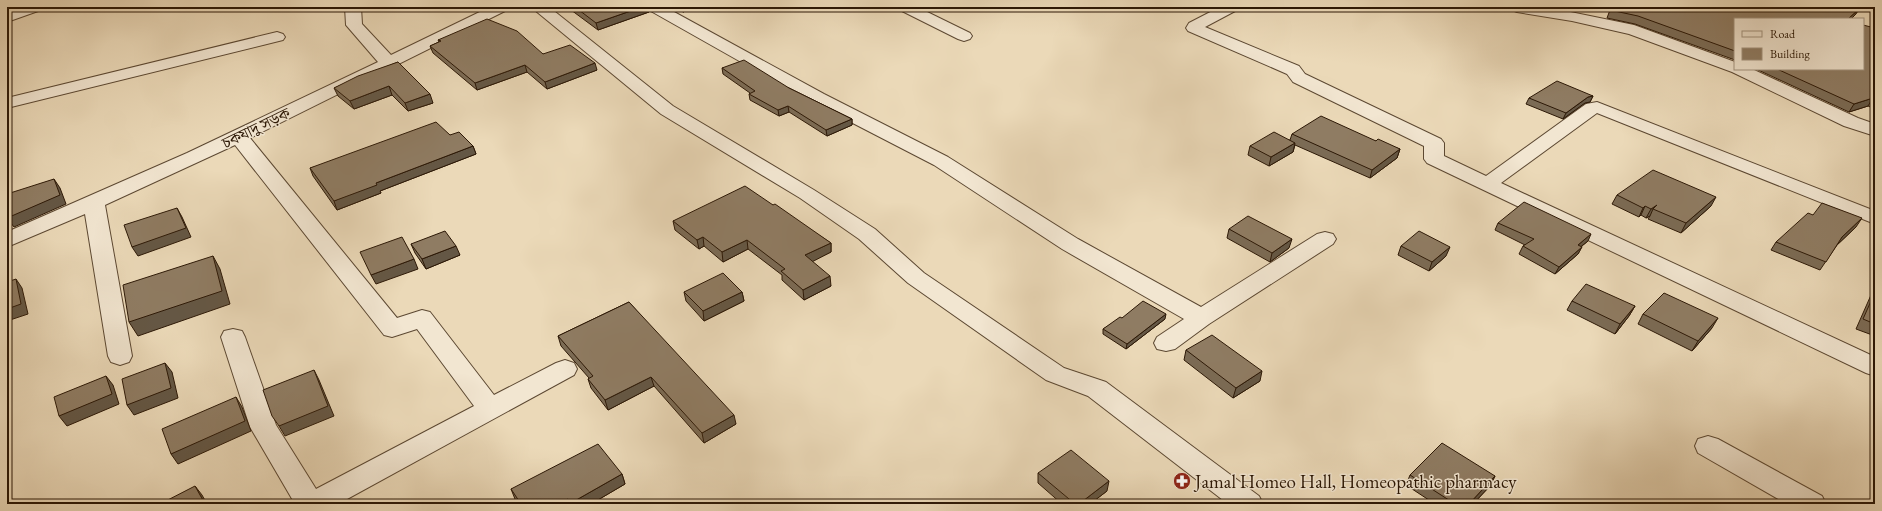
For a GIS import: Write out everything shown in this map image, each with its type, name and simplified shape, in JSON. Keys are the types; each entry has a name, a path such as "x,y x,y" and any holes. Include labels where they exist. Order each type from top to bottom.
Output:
{"street":[{"path":"353,7 354,25 389,63"},
{"name":"চকযাদু সড়ক","path":"7,240 94,203 239,136 502,7"},
{"path":"539,7 667,110 807,194 867,234 916,278 1055,374 1097,389 1249,504"},
{"path":"654,7 818,98 941,161 1070,244 1201,318"},
{"path":"905,7 964,36"},
{"path":"1232,7 1195,26 1194,28 1293,70 1299,78 1434,143 1434,158 1875,367"},
{"path":"1517,7 1572,16 1634,30 1734,68"},
{"path":"7,17 31,9"},
{"path":"7,29 31,9"},
{"path":"7,103 278,37"},
{"path":"1740,70 1851,122 1875,130"},
{"path":"1487,184 1592,108 1597,107 1875,218"},
{"path":"239,136 392,329 422,318 490,409"},
{"path":"94,203 120,356"},
{"path":"1166,343 1201,318 1325,239"},
{"path":"233,336 263,427 310,504"},
{"path":"314,504 565,369"},
{"path":"1708,446 1812,504"}],"building":[{"path":"575,7 642,7 596,23"},
{"path":"1615,7 1860,8 1849,18 1734,18 1734,51 1638,16 1610,10"},
{"path":"487,19 517,31 543,54 570,45 595,63 545,82 525,65 475,83 430,46 441,41 438,40"},
{"path":"1864,25 1875,28 1875,99 1873,98 1854,104 1779,70 1864,70"},
{"path":"744,60 789,88 852,119 826,130 788,106 778,110 749,94 755,91 722,68"},
{"path":"398,62 430,94 405,103 389,86 350,101 334,88 358,76"},
{"path":"1557,81 1593,96 1588,97 1566,113 1529,98"},
{"path":"1321,116 1376,141 1378,139 1400,149 1372,170 1292,134"},
{"path":"436,122 450,135 459,132 473,146 376,183 377,185 334,201 310,168"},
{"path":"1274,132 1295,143 1271,157 1250,146"},
{"path":"1653,170 1716,197 1686,223 1653,209 1657,205 1651,209 1645,206 1643,208 1617,195"},
{"path":"54,179 60,195 7,218 7,194"},
{"path":"745,186 773,205 775,204 831,243 805,255 830,276 803,290 781,271 785,269 747,240 722,252 703,237 697,240 673,221"},
{"path":"1524,202 1591,234 1578,245 1582,247 1559,267 1523,246 1534,239 1498,223"},
{"path":"1822,203 1862,218 1842,237 1826,262 1776,242 1808,213 1813,215"},
{"path":"177,208 186,228 132,247 124,225"},
{"path":"1248,216 1292,239 1272,253 1229,229"},
{"path":"445,231 456,246 422,259 411,244"},
{"path":"1419,231 1450,247 1432,262 1401,246"},
{"path":"402,237 414,259 371,275 360,252"},
{"path":"213,256 222,291 129,322 123,285"},
{"path":"723,273 742,292 703,311 684,292"},
{"path":"16,279 21,304 7,309 7,282"},
{"path":"1586,284 1635,306 1620,324 1572,301"},
{"path":"1875,292 1875,324 1863,319"},
{"path":"1664,293 1718,318 1698,341 1643,314"},
{"path":"1143,301 1166,314 1127,344 1103,329 1120,317 1122,318"},
{"path":"629,302 734,415 702,433 651,377 605,400 588,379 593,376 558,336"},
{"path":"1212,335 1262,371 1236,388 1186,350"},
{"path":"165,363 171,388 127,405 122,379"},
{"path":"314,370 328,406 279,426 272,416 263,390"},
{"path":"106,376 112,394 59,416 54,397"},
{"path":"236,397 245,421 171,454 162,429"},
{"path":"1442,443 1495,476 1469,504 1455,504 1410,475"},
{"path":"598,444 622,474 571,503 568,499 559,504 521,504 511,489"},
{"path":"1071,450 1109,481 1079,504 1075,504 1038,473"},
{"path":"195,486 205,504 160,504"}],"place":[{"name":"Jamal Homeo Hall, Homeopathic pharmacy","path":"1182,481"}]}
